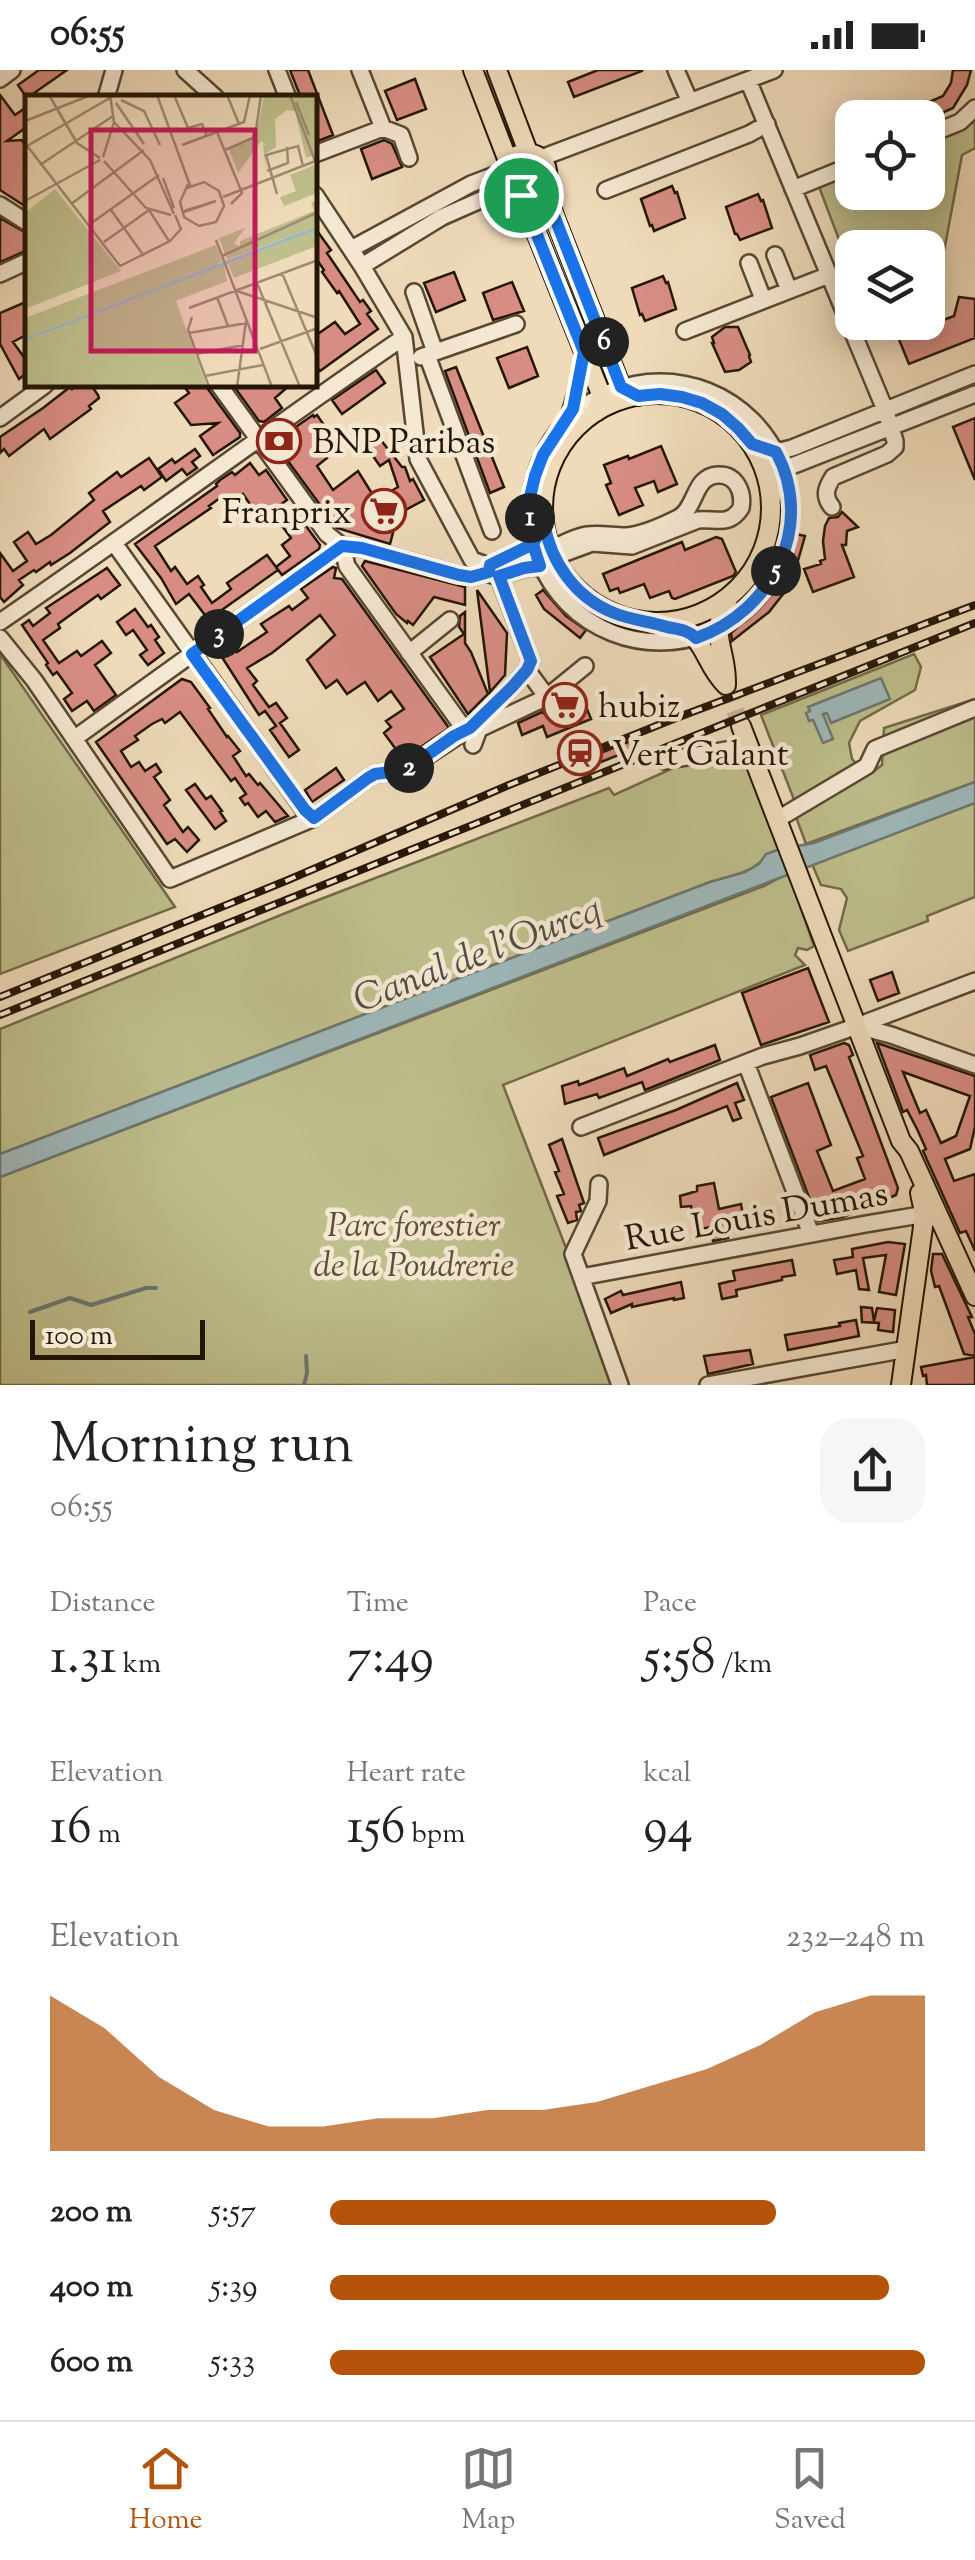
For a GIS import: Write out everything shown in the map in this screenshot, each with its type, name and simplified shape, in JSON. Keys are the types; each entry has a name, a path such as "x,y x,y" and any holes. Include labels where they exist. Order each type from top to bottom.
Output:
{"main road":[{"path":"472,70 511,178 584,352 598,403"},
{"path":"497,70 534,155 548,172 546,184 553,213 630,391"},
{"path":"511,178 515,156 534,155"},
{"path":"511,178 535,194 546,184"},
{"path":"650,622 678,620 705,611 729,596 748,577 762,554 771,502 764,468 752,444 722,414 682,397 630,391 616,402 598,403 568,437 550,468 543,505 548,558 592,602 610,612 666,628 683,629 696,638 715,674 726,685 718,619 729,596"},
{"path":"741,726 901,1141 902,1153 932,1219 975,1296"},
{"path":"902,1385 932,1219"}],"street":[{"path":"0,79 12,70"},
{"path":"107,95 114,70"},
{"path":"185,70 213,95"},
{"path":"277,70 287,95"},
{"path":"360,70 383,128"},
{"path":"676,70 690,102"},
{"path":"534,155 690,102 724,80 748,80 774,70"},
{"path":"748,80 896,441 892,450 833,477 826,494 832,507"},
{"path":"945,128 960,122 975,108"},
{"path":"606,190 750,134 766,124"},
{"path":"318,153 383,128 401,134 409,158"},
{"path":"794,189 835,172"},
{"path":"351,249 471,184 511,178"},
{"path":"362,266 511,178"},
{"path":"318,200 404,336 418,459 437,510 472,560 492,572 531,661 473,733"},
{"path":"0,205 25,220"},
{"path":"775,255 788,290"},
{"path":"0,274 25,262"},
{"path":"749,264 763,299"},
{"path":"685,331 829,275"},
{"path":"414,292 492,532"},
{"path":"408,358 431,354 516,324"},
{"path":"0,622 404,336"},
{"path":"584,352 569,417 543,455 530,508 548,558 554,589 569,608 612,634 662,643 696,638 718,630 740,615 760,596 781,561 790,523 784,469 776,452 742,413 721,398 669,381 655,381 630,391"},
{"path":"771,502 784,469 888,419 900,404 975,374"},
{"path":"0,418 41,388"},
{"path":"222,388 327,534 342,546 404,554 471,577 548,558 590,534 631,536 681,516 690,508 697,488 709,477 732,479 741,490 741,508 730,520 698,520 632,546 592,543 524,568 492,572"},
{"path":"752,444 776,452 975,394"},
{"path":"569,417 598,403"},
{"path":"114,544 314,818"},
{"path":"342,546 348,566 409,653 473,733"},
{"path":"74,738 342,546"},
{"path":"409,653 450,620"},
{"path":"0,638 34,680 170,879 314,818 375,774 406,770 473,733 549,701 585,666"},
{"path":"530,674 549,701"},
{"path":"778,819 867,766 876,749 975,708"},
{"path":"664,761 749,746"},
{"path":"581,1127 746,1063 801,1050 975,981"},
{"path":"857,1026 975,1065"},
{"path":"746,1063 791,1168 811,1234"},
{"path":"599,1184 598,1201 574,1254 620,1385"},
{"name":"Rue Louis Dumas","path":"581,1277 811,1234 932,1219"},
{"path":"708,1385 907,1349"}],"green space":[{"path":"975,122 975,148 962,155 945,246 945,230 835,230 818,184 835,178 835,210 945,210 945,134"},
{"path":"0,654 175,907 0,974"},
{"path":"914,654 921,667 915,690 860,721 849,743 852,759 863,771 874,771 882,765 884,728 975,699 975,782 806,844 793,797 761,715"},
{"path":"734,754 743,756 780,849 752,868 0,1154 0,1029 609,788 614,795 684,763"},
{"path":"975,803 975,897 927,916 928,921 848,951 839,930 847,898 841,889 821,885 812,864"},
{"name":"Parc forestier de la Poudrerie","path":"789,873 814,946 807,950 798,948 795,955 805,965 503,1085 614,1385 0,1385 0,1177 764,886"}],"water":[{"path":"881,678 890,699 831,723 827,713 823,714 833,739 823,743 813,720 809,721 808,707"},
{"path":"975,782 975,803 0,1177 0,1154 710,882 745,872 759,864 766,854 814,843"}],"building":[{"path":"39,70 67,70 31,95 25,95 18,85"},
{"path":"290,70 308,70 318,95 300,95"},
{"path":"598,70 642,71 574,97 568,82"},
{"path":"953,70 971,70 953,108 945,112 945,100 934,100 943,96"},
{"path":"415,79 426,109 397,120 385,91"},
{"path":"0,95 15,115 25,108 25,128 7,141 22,140 25,146 25,206 0,190"},
{"path":"318,96 333,135 318,141"},
{"path":"384,140 392,144 402,167 372,179 361,149"},
{"path":"672,186 685,218 654,231 641,199"},
{"path":"758,194 772,228 740,240 726,207"},
{"path":"0,218 25,232 25,251 0,262"},
{"path":"318,232 331,250 327,253 360,302 363,300 371,311 367,314 378,329 320,371 318,334 335,322 345,334 360,324 318,261"},
{"path":"454,272 465,300 436,312 424,283"},
{"path":"663,276 676,309 645,321 632,288"},
{"path":"512,282 524,311 493,320 483,293"},
{"path":"959,297 975,299 975,338 909,364 899,340 945,340 945,319 954,316"},
{"path":"25,302 25,336 13,342 25,359 25,374 19,379 0,344 0,313"},
{"path":"725,327 738,327 750,355 751,362 739,370 725,372 712,343 712,337"},
{"path":"527,347 538,376 509,388 497,358"},
{"path":"456,367 504,487 490,493 445,371"},
{"path":"376,370 385,383 342,414 332,400"},
{"path":"93,388 99,398 89,406 91,409 50,439 44,429 9,456 4,449 0,453 0,437 72,389"},
{"path":"185,388 207,388 240,437 213,455 200,436 218,423 191,425 175,403 189,393"},
{"path":"235,388 287,388 275,398 282,408 264,422 259,421"},
{"path":"313,415 324,425 319,428 327,440 319,446 327,458 317,466 333,490 358,471 376,500 398,487 389,460 380,466 361,439 373,430 405,467 410,481 413,479 424,500 398,514 390,544 337,528 274,442"},
{"path":"975,418 975,480 953,427"},
{"path":"661,446 677,484 658,492 654,481 635,488 643,505 619,515 606,485 611,483 604,465"},
{"path":"195,449 200,456 192,462 197,468 187,475 182,469 166,481 158,469"},
{"path":"149,458 162,477 103,511 110,522 70,553 19,580 23,585 4,602 0,597 0,553 13,571 27,561 14,542 28,532 36,544 51,535 94,500 89,493 117,472 121,477"},
{"path":"250,463 259,475 266,470 287,500 280,505 296,527 303,522 320,545 282,575 276,567 278,570 219,612 222,616 211,623 189,594 176,604 135,544 220,480 232,472 235,475","holes":["243,494 260,519 271,511 291,538 282,545 290,556 276,567 267,555 227,583 231,589 212,603 198,576 187,584 175,567 171,571 155,546 224,495 230,503"]},
{"path":"842,512 858,527 847,531 846,545 842,545 854,577 813,592 804,569 825,559 825,526 829,518"},
{"path":"796,534 805,536 787,589 769,612 732,641 731,633 775,588"},
{"path":"716,537 722,539 736,572 733,576 675,599 669,591 650,598 644,584 620,593 618,588 610,591 603,574 682,542 685,550"},
{"path":"365,561 465,587 465,605 434,597 413,625 407,623 396,614 362,566"},
{"path":"333,567 334,578 342,579 449,728 406,757 400,755 384,733 391,727 386,721 404,709 391,691 378,701 365,682 347,694 337,680 326,688 307,660 335,635 320,615 247,668 257,681 253,685 269,707 276,703 287,718 280,723 299,750 289,757 270,730 276,726 265,711 259,715 220,654 232,645 237,652 267,632 261,624 308,598 301,589"},
{"path":"107,568 120,585 101,599 98,595 43,640 59,663 77,651 81,656 102,641 111,653 95,665 116,695 94,711 87,701 72,711 64,699 72,693 57,672 53,675 22,625 29,620 33,626 50,613 46,608"},
{"path":"477,590 507,633 505,675 490,692"},
{"path":"543,590 566,616 586,630 580,638 544,609 536,595"},
{"path":"135,609 159,637 155,640 164,653 148,665 140,655 147,650 133,630 126,635 117,622"},
{"path":"465,612 465,643 488,694 468,714 430,657 464,634 459,627 460,616"},
{"path":"182,679 191,682 240,751 233,756 246,776 249,774 260,783 288,816 275,822 266,811 258,817 248,803 245,805 240,798 246,794 235,778 231,781 180,712 165,723 162,719 152,724 121,751 131,767 139,762 145,771 156,764 161,772 154,777 170,800 164,805 183,832 188,827 199,840 187,852 175,839 167,844 96,742"},
{"name":"Vert Galant","path":"577,694 591,719 547,737 543,726 522,735 518,723 542,712 555,715 561,708 560,701"},
{"path":"633,740 636,748 576,772 573,764"},
{"path":"336,768 344,780 312,802 305,790"},
{"path":"195,784 222,811 226,821 215,829 186,790"},
{"path":"808,968 829,1022 761,1045 742,993"},
{"path":"892,972 899,993 878,1001 870,980"},
{"path":"844,1043 853,1055 849,1057 898,1188 896,1195 843,1217 818,1221 771,1097 808,1083 831,1145 817,1151 833,1191 865,1179 857,1158 863,1156 826,1066 815,1070 810,1055"},
{"path":"877,1043 975,1076 975,1127 970,1149 945,1159 954,1181 975,1174 975,1251 966,1231 960,1233 917,1129 907,1110 903,1112","holes":["903,1072 970,1096 956,1136 941,1143 926,1110 920,1113"]},
{"path":"715,1045 720,1060 645,1090 642,1082 599,1098 597,1094 565,1104 562,1086 578,1081 579,1085 624,1068 627,1076"},
{"path":"737,1083 744,1100 735,1103 741,1118 733,1121 727,1106 604,1155 598,1138"},
{"path":"562,1139 584,1203 579,1205 581,1211 576,1212 577,1220 568,1223 557,1196 564,1194 549,1145"},
{"path":"714,1183 719,1209 741,1204 743,1215 738,1216 740,1230 727,1232 728,1238 713,1241 711,1227 696,1230 691,1206 681,1207 680,1196 697,1191 697,1186"},
{"path":"888,1242 905,1244 896,1295 879,1292 886,1255 863,1258 869,1290 859,1289 856,1270 837,1274 834,1260 853,1257 852,1249"},
{"path":"933,1254 942,1254 972,1317 968,1317 975,1334 975,1356 964,1354 939,1286 935,1287 931,1271"},
{"path":"792,1260 795,1275 736,1290 737,1296 722,1299 719,1284 735,1280 733,1271"},
{"path":"681,1282 684,1298 632,1304 611,1313 605,1299 621,1291 623,1295"},
{"path":"861,1307 872,1308 874,1321 877,1308 895,1310 893,1332 878,1330 879,1323 862,1322"},
{"path":"856,1320 859,1336 788,1350 785,1335"},
{"path":"750,1350 753,1364 708,1374 704,1356"},
{"path":"975,1357 975,1385 927,1385 921,1367"}],"waterway":[{"path":"30,1312 70,1298 91,1305 156,1288"},
{"path":"304,1385 306,1356"}],"tunnel":[{"path":"726,685 741,726"}],"railway":[{"path":"0,997 509,785 975,605"},
{"path":"0,1015 975,623"}],"place":[{"name":"BNP Paribas","path":"279,441"},
{"name":"Franprix","path":"384,511"},
{"name":"hubiz","path":"565,705"},
{"name":"Vert Galant","path":"580,753"}],"route":[{"path":"521,195 535,194 546,184 553,213 621,387 638,396 660,394 702,403 722,414 752,444 776,452 782,461 790,502 790,523 781,561 769,585 740,615 718,630 696,638 683,629 630,618 592,602 563,573 551,550 544,523 533,544 490,565 489,572 471,577 342,546 192,654 314,818 368,778 406,770 470,728 512,687 531,661 499,576 540,566 533,544 530,497 543,455 573,409 584,352 521,195"}],"water label":[{"name":"Canal de l'Ourcq","path":"477,953"}]}
